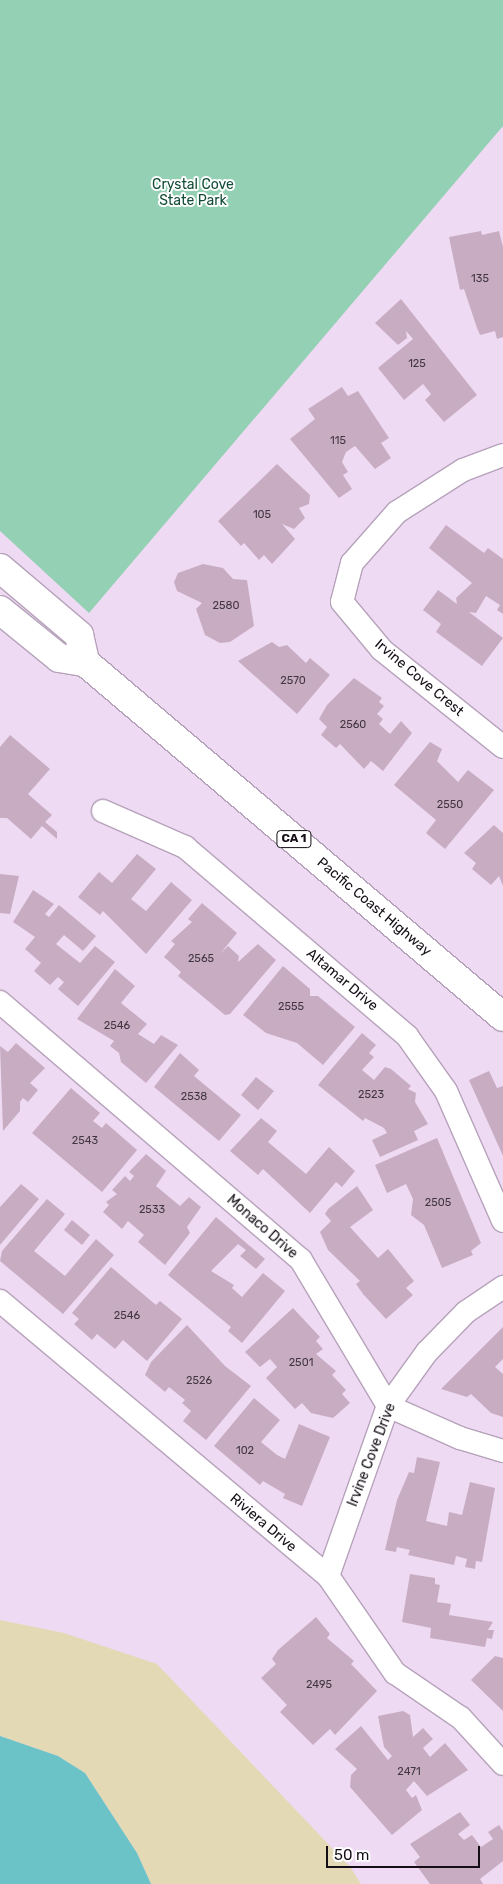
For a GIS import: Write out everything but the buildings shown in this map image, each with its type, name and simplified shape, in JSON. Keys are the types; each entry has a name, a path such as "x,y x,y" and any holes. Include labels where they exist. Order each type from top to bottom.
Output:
{"highway":[{"path":"0,568 79,635 85,662 59,658 0,610"},
{"name":"Pacific Coast Highway","path":"85,662 503,1017"}],"street":[{"name":"Irvine Cove Crest","path":"503,455 463,470 397,512 352,563 342,602 382,650 503,747"},
{"name":"Altamar Drive","path":"103,810 185,847 407,1036 446,1091 503,1221"},
{"name":"Monaco Drive","path":"0,1002 301,1260 388,1406"},
{"name":"Irvine Cove Drive","path":"328,1576 388,1406 427,1352 459,1318 503,1287"},
{"name":"Riviera Drive","path":"0,1301 328,1576 395,1673 461,1718 503,1764"},
{"path":"388,1406 460,1438 503,1450"}],"green space":[{"name":"Crystal Cove State Park","path":"0,0 503,0 503,126 89,613 0,531"}],"sand":[{"path":"0,1620 64,1633 157,1664 351,1868 361,1884 151,1884 137,1853 85,1773 58,1756 0,1736"}],"shaded area":[{"path":"0,1736 58,1756 85,1773 137,1853 151,1884 0,1884"}]}
